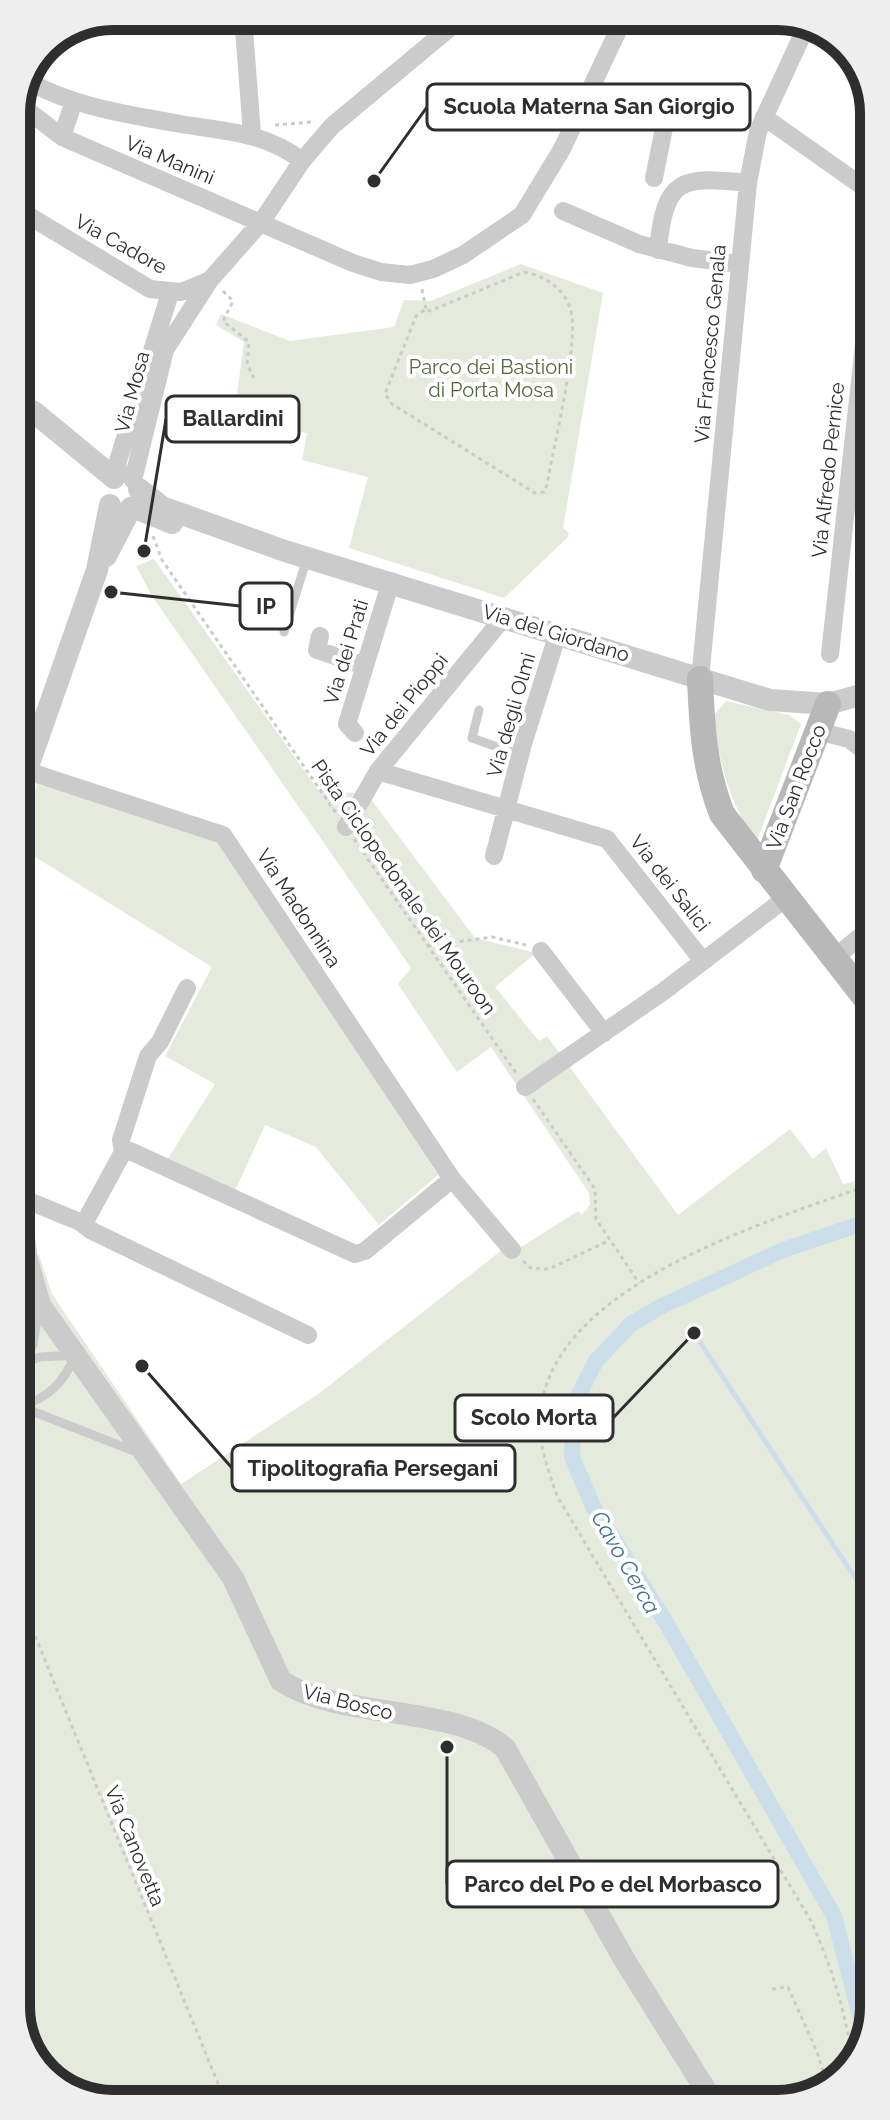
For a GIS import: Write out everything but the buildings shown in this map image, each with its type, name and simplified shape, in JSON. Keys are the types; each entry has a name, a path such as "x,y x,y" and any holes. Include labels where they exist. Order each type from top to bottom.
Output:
{"main road":[{"name":"Via San Rocco","path":"700,679 702,745 708,778 722,814 860,991"},
{"name":"Via San Rocco","path":"764,870 828,704"}],"street":[{"path":"244,30 251,130"},
{"name":"Via Mosa","path":"123,492 163,356 173,336 262,221 302,161 332,126 447,30"},
{"path":"419,273 463,255 522,215 562,149 618,30"},
{"name":"Via Francesco Genala","path":"700,679 748,183 764,117 803,34"},
{"path":"36,84 74,101 175,123 251,130 302,161"},
{"path":"62,137 74,101"},
{"path":"673,105 668,108 649,176 682,186"},
{"name":"Via Manini","path":"30,112 62,137 381,272 419,273"},
{"path":"764,117 860,185"},
{"path":"658,250 662,208 682,186 702,178 748,183"},
{"path":"563,211 658,250 740,264"},
{"name":"Via Cadore","path":"30,217 150,289 174,293 214,283"},
{"path":"173,336 182,312 174,293"},
{"path":"30,748 97,570 129,518 118,461 174,293"},
{"name":"Via del Giordano","path":"30,410 157,518 234,542 285,551"},
{"name":"Via Alfredo Pernice","path":"830,654 860,459"},
{"name":"Via del Giordano","path":"123,492 285,551 391,581 770,700 828,704 860,695"},
{"name":"Via dei Prati","path":"355,733 347,724 391,581"},
{"name":"Via dei Pioppi","path":"346,827 378,771 504,617"},
{"name":"Via degli Olmi","path":"507,809 520,755 558,633"},
{"path":"320,636 317,650 365,666"},
{"path":"817,731 860,744"},
{"name":"Via dei Salici","path":"378,771 607,839 703,961"},
{"name":"Via Madonnina","path":"30,772 223,835 452,1179 512,1250"},
{"path":"494,856 507,809"},
{"path":"525,1087 604,1033 786,898"},
{"path":"834,958 860,937"},
{"path":"541,951 604,1033"},
{"path":"80,1222 87,1218 123,1152 121,1140 148,1056 160,1042 187,988"},
{"path":"123,1152 130,1151 355,1254 365,1251 452,1179"},
{"path":"30,1202 80,1222 92,1231 308,1335"},
{"name":"Via Bosco","path":"30,1270 40,1305 233,1578 281,1681 325,1699 482,1733 505,1748 624,1959 706,2090"}],"lane":[{"path":"284,632 307,558"},
{"path":"479,710 472,738 520,755"},
{"path":"30,1350 40,1305"},
{"path":"30,1361 76,1355"},
{"path":"30,1403 39,1401 58,1387 76,1355"},
{"path":"30,1410 150,1458"}],"path":[{"path":"251,130 313,122"},
{"path":"524,272 545,278 562,292 574,324 544,492 535,493 392,404 385,394 416,316 426,309 430,311 448,306 524,272"},
{"path":"419,273 426,309"},
{"path":"214,283 233,301 223,321 249,342 247,364 254,378"},
{"name":"Pista Ciclopedonale dei Mouroon","path":"157,518 151,531 162,560 595,1189 596,1219 639,1283"},
{"path":"428,946 492,937 541,951"},
{"path":"851,2045 835,1981 811,1921 557,1496 540,1448 541,1406 553,1369 583,1325 639,1283 680,1258 860,1189"},
{"path":"512,1250 530,1268 549,1269 610,1240"},
{"name":"Via Canovetta","path":"30,1623 221,2090"},
{"path":"772,1989 788,1987 824,2075"}],"green space":[{"name":"Parco dei Bastioni di Porta Mosa","path":"521,264 603,293 563,528 569,533 504,598 349,548 368,477 302,460 307,433 234,417 244,342 216,325 221,314 290,341 394,327 404,300 431,301"},
{"path":"154,559 318,790 367,794 475,938 536,953 495,987 539,1041 547,1036 678,1215 790,1129 813,1159 826,1148 843,1184 860,1180 860,2007 856,2034 846,2053 828,2073 804,2086 777,2090 108,2090 81,2084 62,2073 44,2053 34,2034 30,2007 30,1258 39,1255 52,1294 181,1484 317,1395 502,1250 523,1246 578,1211 582,1215 590,1205 589,1193 491,1047 457,1072 398,984 411,968 152,596 136,566"},
{"path":"726,701 789,715 801,724 756,843 727,782 719,750 713,716"},
{"path":"37,784 219,841 438,1175 379,1225 316,1147 265,1125 235,1191 167,1160 215,1084 165,1056 212,967 30,854 30,808"}],"waterway":[{"name":"Cavo Cerca","path":"859,2014 834,1916 665,1621 593,1506 572,1457 574,1404 596,1361 631,1324 662,1306 783,1250 860,1224"},
{"path":"694,1333 860,1585"}],"place":[{"name":"Scuola Materna San Giorgio","path":"374,181"},
{"name":"Ballardini","path":"144,551"},
{"name":"IP","path":"111,592"},
{"name":"Scolo Morta","path":"694,1333"},
{"name":"Tipolitografia Persegani","path":"142,1366"},
{"name":"Parco del Po e del Morbasco","path":"447,1747"}]}
